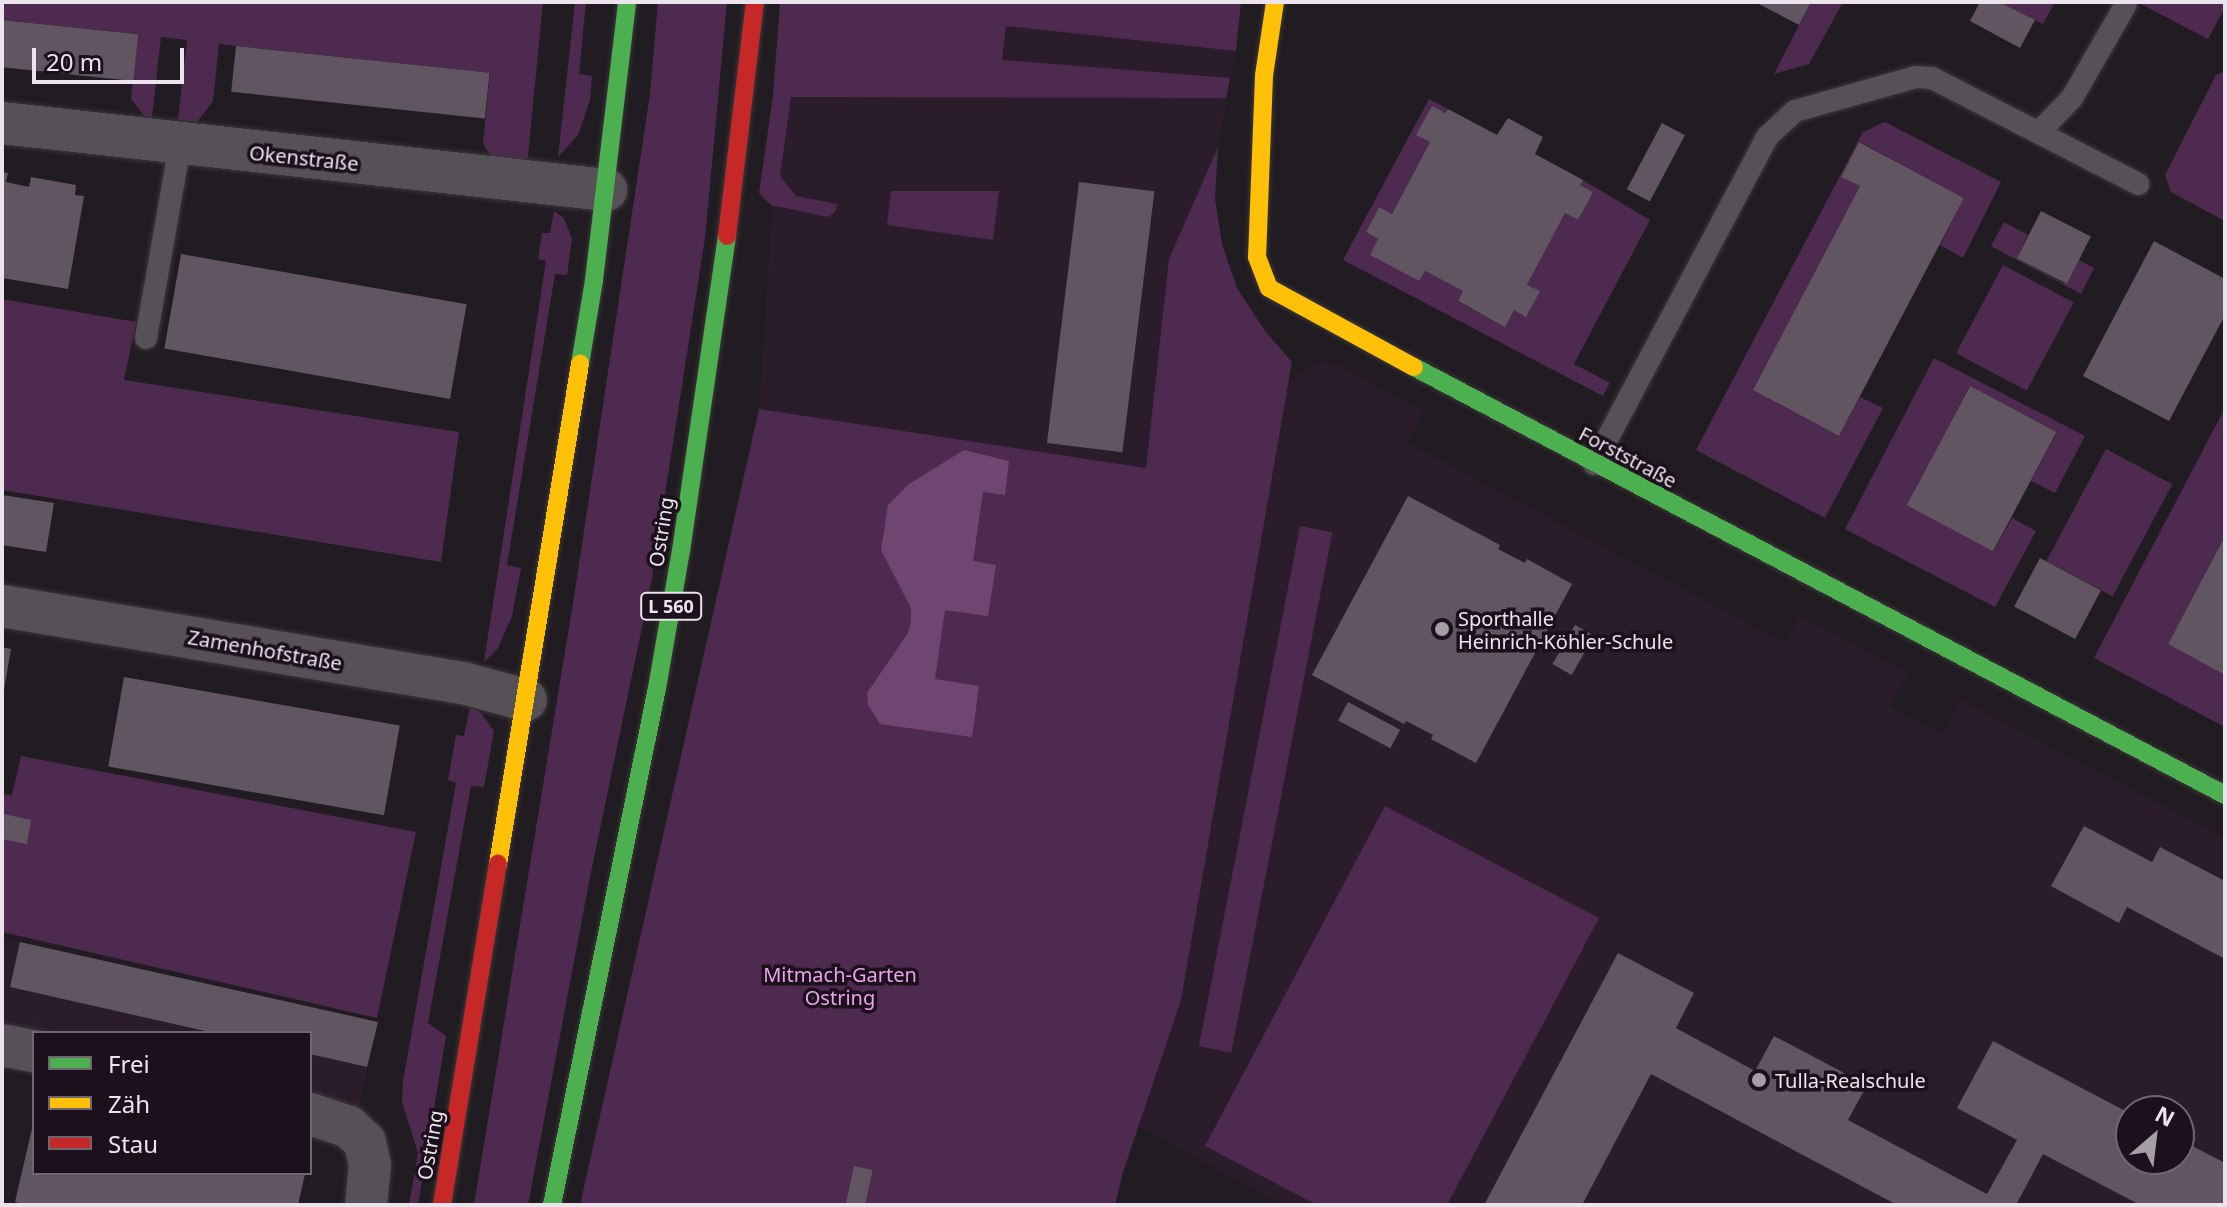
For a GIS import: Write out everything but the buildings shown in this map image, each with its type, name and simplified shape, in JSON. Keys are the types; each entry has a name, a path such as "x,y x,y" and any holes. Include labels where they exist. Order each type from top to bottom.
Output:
{"main road":[{"name":"Ostring","path":"442,1205 606,190 627,2"},
{"name":"Ostring","path":"552,1205 657,688 681,551 728,227 755,2"},
{"name":"Forststraße","path":"1275,2 1264,76 1256,215 1257,257 1269,288 1594,464 2225,795"}],"street":[{"name":"Okenstraße","path":"2,123 606,190"},
{"name":"Zamenhofstraße","path":"2,606 463,683 526,700"},
{"path":"2,1045 32,1051"},
{"path":"312,1115 349,1127 365,1142 370,1165 366,1205"}],"lane":[{"path":"2039,132 2072,98 2126,4"},
{"path":"1594,464 1777,124 1795,111 1916,77 1932,78 2138,184"},
{"path":"146,338 180,145"}],"shaded area":[{"path":"800,2 1241,2 1236,51 1218,147 1169,259 1146,468 580,1205 759,409 773,196"},
{"path":"1322,361 1338,365 1424,411 1408,443 1785,643 1800,616 1908,672 1890,707 1916,721 1943,734 1961,700 2225,838 2225,1205 1283,1205 1138,1126 1181,1000 1287,391 1295,374"},
{"path":"964,450 1009,461 1005,495 983,492 973,561 996,565 988,616 945,610 935,679 979,686 972,737 880,724 868,705 867,693 908,633 911,622 911,608 881,550 888,505 909,484"},
{"path":"2,939 378,1022 358,1110 312,1099 312,1031 2,1031"}],"green space":[{"path":"2,2 543,2 527,166 496,163 483,144 490,73 219,44 213,101 197,122 178,120 187,40 161,37 152,118 145,117 131,99 138,34 2,20"},
{"path":"575,2 586,2 579,74 592,76 590,100 578,135 558,157"},
{"path":"658,2 727,2 705,238 651,584 590,877 528,1205 474,1205 574,597 650,94"},
{"path":"780,2 1241,2 1236,51 1006,26 1002,60 1230,78 1226,98 791,97 780,176 796,196 837,204 836,211 828,217 771,205 759,193 773,96"},
{"path":"1811,2 1843,2 1809,64 1774,74"},
{"path":"1999,2 2055,2 2043,24"},
{"path":"2137,2 2225,2 2225,7 2208,39"},
{"path":"2225,71 2225,221 2171,192 2165,175 2216,75"},
{"path":"1429,99 1448,109 1417,135 1430,142 1392,214 1379,207 1366,232 1378,239 1371,255 1419,281 1425,271 1463,291 1458,302 1505,326 1514,310 1526,316 1539,291 1527,285 1565,213 1578,220 1592,192 1580,185 1583,180 1650,220 1574,364 1610,383 1603,396 1343,260"},
{"path":"1885,122 2001,182 1963,258 1940,245 1964,198 1860,142 1841,176 1860,186 1753,390 1839,436 1860,397 1883,408 1825,518 1696,450 1863,132"},
{"name":"Mitmach-Garten Ostring","path":"1218,147 1215,199 1222,244 1237,288 1265,331 1292,362 1181,1000 1123,1172 1115,1205 580,1205 759,409 1146,468 1169,259"},
{"path":"891,191 999,191 993,240 887,225"},
{"path":"554,211 564,218 572,239 567,275 555,274 507,565 521,568 512,616 498,648 484,662 546,261 538,259 542,233 550,233"},
{"path":"2004,222 2028,235 2017,258 2065,284 2079,260 2094,268 2081,294 1991,246"},
{"path":"2003,265 2074,303 2027,391 1956,353"},
{"path":"2,299 136,322 124,380 459,432 441,562 2,490"},
{"path":"1934,358 2085,436 2055,493 2031,481 2057,432 1969,387 1907,505 1994,551 2012,518 2036,531 1995,607 1845,529"},
{"path":"2225,408 2225,536 2168,644 2225,675 2225,727 2094,658"},
{"path":"2106,449 2172,484 2113,596 2046,561"},
{"path":"1300,526 1332,532 1231,1053 1199,1046"},
{"path":"470,707 481,713 494,731 484,787 471,786 428,1023 446,1036 418,1205 409,1205 418,1153 402,1102 403,1081 456,783 448,780 456,735 464,736"},
{"path":"21,756 416,832 377,1018 2,932 2,794 12,795"},
{"path":"1385,806 1599,918 1447,1205 1317,1205 1205,1146"}],"traffic: fast":[{"path":"580,364 594,280 627,2"},
{"path":"552,1205 657,688 681,551 727,236"},
{"path":"1414,367 2225,795"}],"traffic: slow":[{"path":"1275,2 1264,76 1257,257 1269,288 1414,367"},
{"path":"498,864 580,364"}],"traffic: jam":[{"path":"727,236 755,2"},
{"path":"442,1205 498,864"}],"place":[{"name":"Sporthalle Heinrich-Köhler-Schule","path":"1442,629"},
{"name":"Tulla-Realschule","path":"1759,1080"}]}
